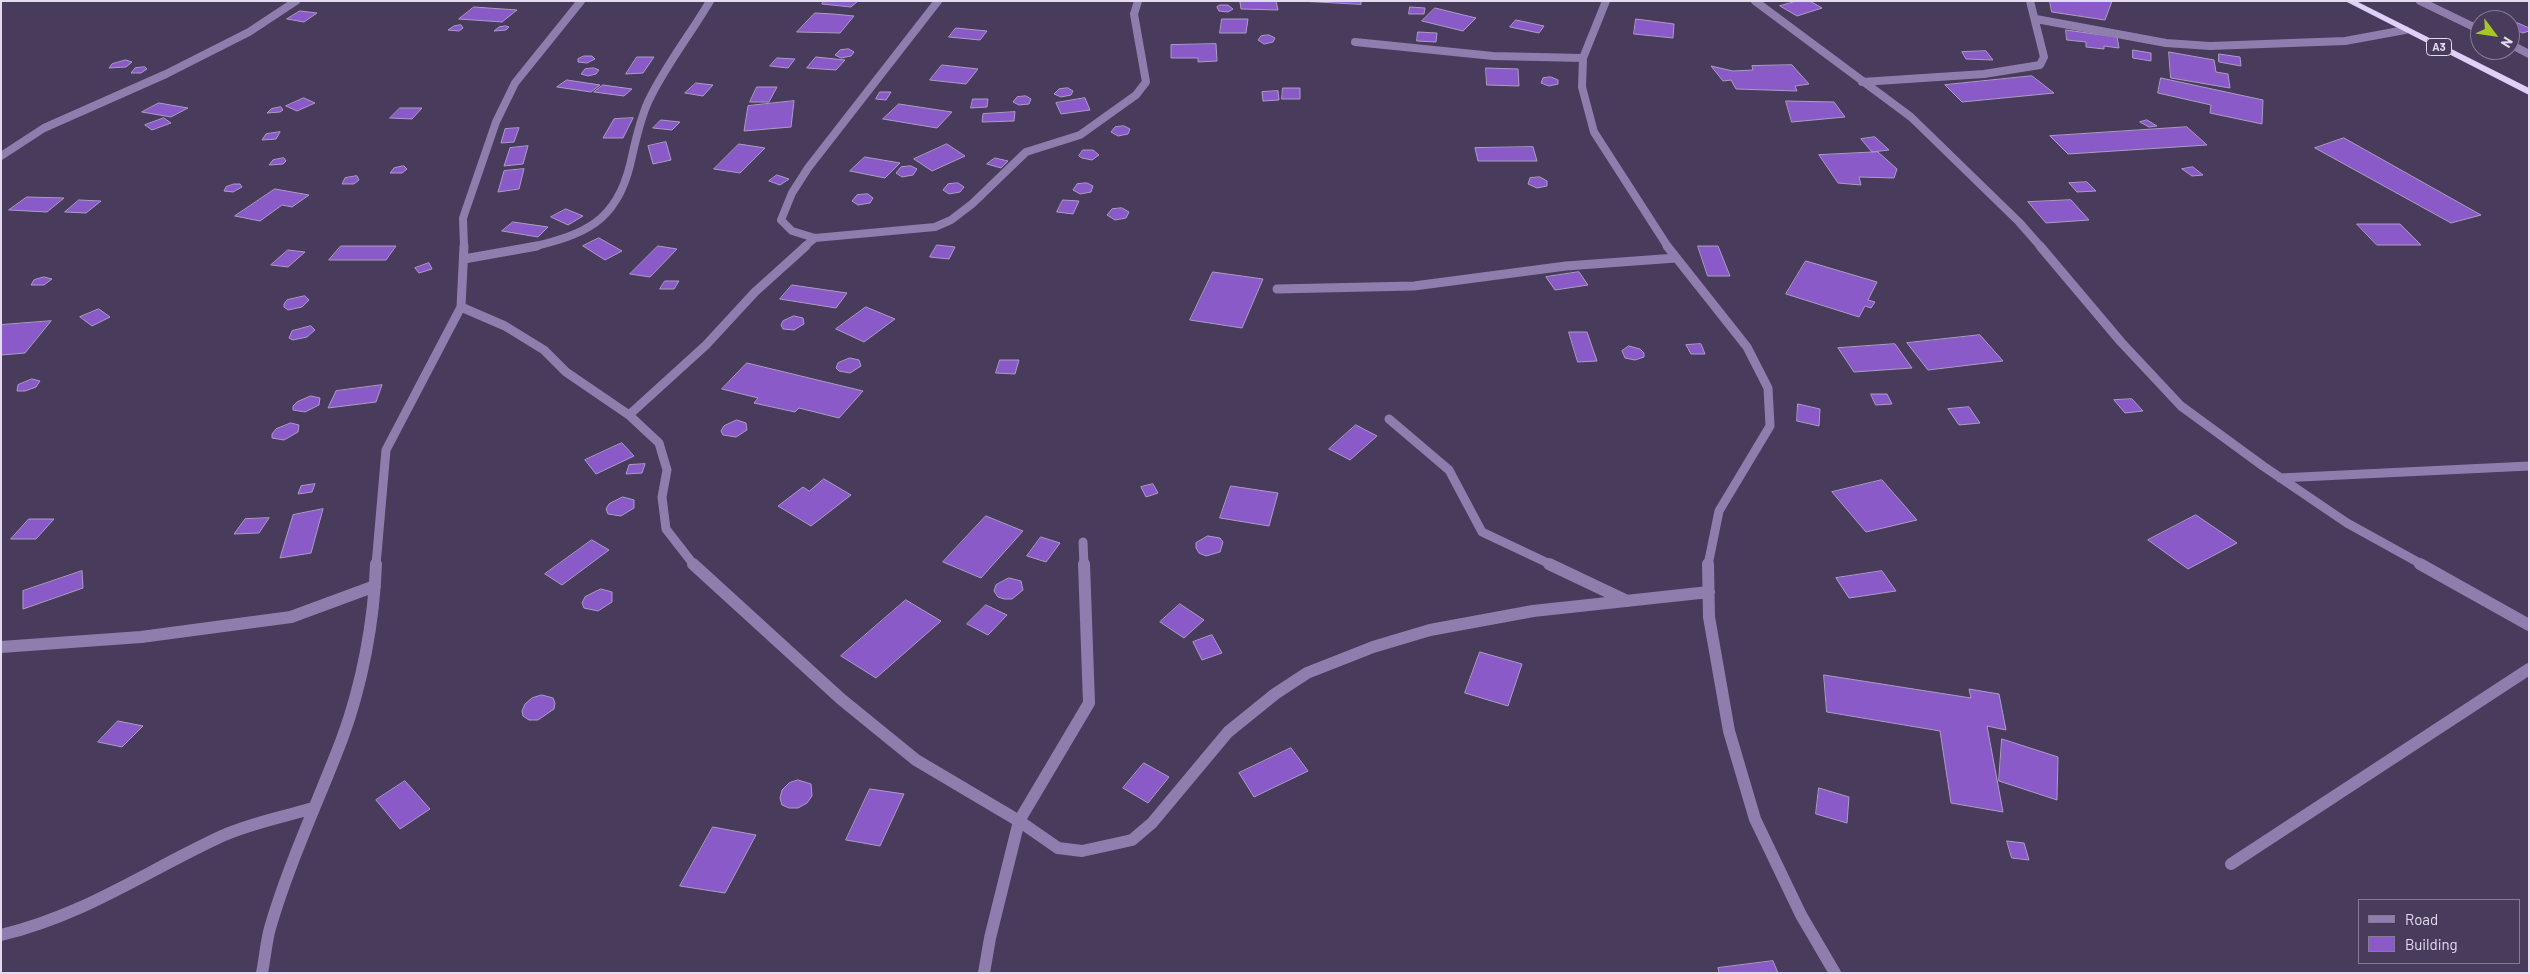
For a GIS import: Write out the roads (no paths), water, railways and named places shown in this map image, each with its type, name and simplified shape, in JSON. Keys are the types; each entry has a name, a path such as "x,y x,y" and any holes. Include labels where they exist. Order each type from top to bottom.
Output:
{"highway":[{"name":"A3","path":"2349,1 2529,92"}],"street":[{"path":"1,156 44,128 166,74 249,32 296,1"},
{"path":"262,973 270,929 313,808 342,738 364,660 375,586 376,545 386,450 461,307 464,259 463,218 496,122 515,83 581,1"},
{"path":"464,259 561,239 585,230 603,218 613,208 623,189 642,115 655,85 710,1"},
{"path":"938,1 915,34 811,163 785,207 781,220 792,232 815,238 936,227 944,224 972,204 1026,152 1080,135 1115,112 1136,95 1146,82 1134,14 1138,1"},
{"path":"1606,1 1583,58 1582,87 1594,132 1676,258 1748,347 1768,388 1770,426 1719,511 1708,558 1709,616 1729,731 1755,819 1801,915 1835,973"},
{"path":"1754,1 1833,57 1862,82 1911,117 2019,222 2121,342 2181,406 2347,524 2529,624"},
{"path":"1862,82 1984,74 2040,65 2044,57 2030,1"},
{"path":"2420,1 2470,25"},
{"path":"2036,19 2166,42 2210,46 2345,41 2405,30"},
{"path":"1355,42 1493,56 1583,58"},
{"path":"629,415 700,351 755,292 815,238"},
{"path":"1277,289 1414,286 1566,266 1676,258"},
{"path":"461,307 506,326 544,350 566,372 629,415 659,443 667,470 662,498 666,530 687,559 841,699 916,760 1019,821 1058,848 1082,851 1132,840 1152,823 1228,732 1275,694 1307,673 1373,647 1430,630 1534,611 1709,592"},
{"path":"1389,419 1449,470 1482,532 1628,601"},
{"path":"2280,478 2529,466"},
{"path":"984,973 990,938 1019,821 1089,703 1083,542"},
{"path":"1,647 141,638 291,617 375,586"},
{"path":"2231,864 2529,669"},
{"path":"1,935 25,931 88,905 224,835 313,808"}]}
